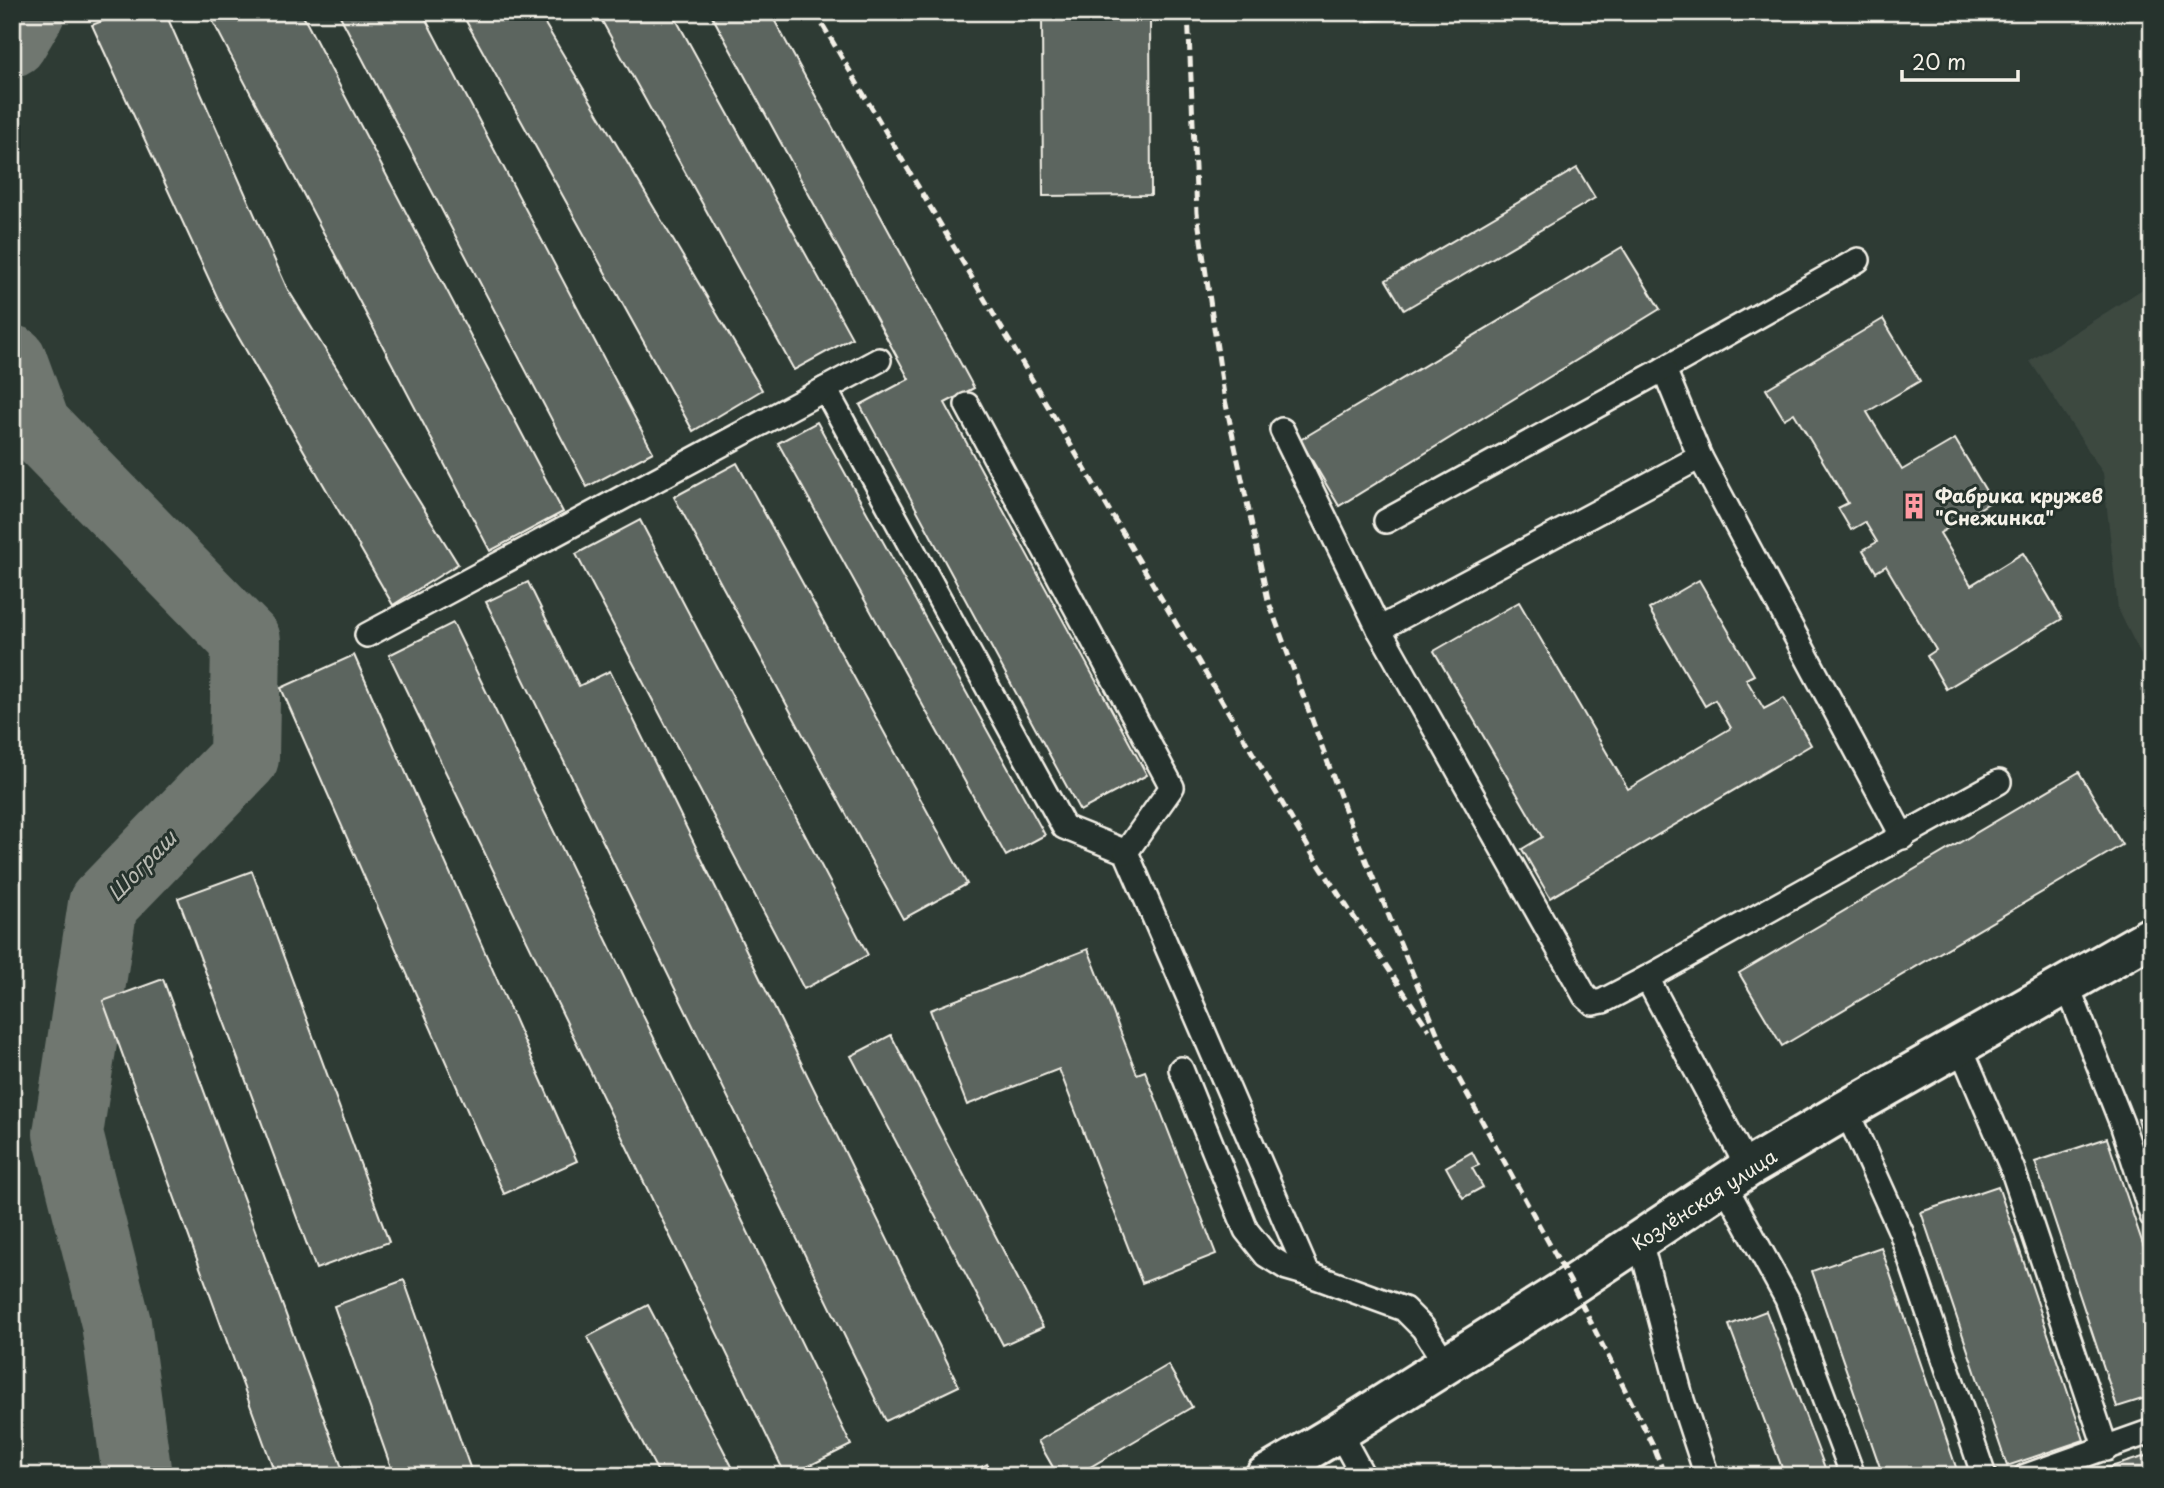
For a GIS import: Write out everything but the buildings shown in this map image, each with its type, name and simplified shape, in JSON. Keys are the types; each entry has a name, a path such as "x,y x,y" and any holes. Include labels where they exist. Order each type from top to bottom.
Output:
{"street":[{"name":"Козлёнская улица","path":"1265,1476 1640,1241 1736,1176 1846,1110 2152,936"}],"lane":[{"path":"1386,521 1858,260"},
{"path":"367,635 879,360"},
{"path":"1664,369 1700,457 1903,837"},
{"path":"825,389 1064,827 1126,852 1308,1274"},
{"path":"967,405 1172,787 1126,852"},
{"path":"1282,430 1379,629 1585,996 1593,1003 1603,1002 1647,978 1998,782"},
{"path":"1379,629 1700,457"},
{"path":"1647,978 1736,1176 1787,1299 1853,1476"},
{"path":"2067,985 2122,1124 2152,1216"},
{"path":"1960,1046 2012,1168 2106,1449"},
{"path":"1181,1069 1246,1230 1266,1255 1287,1268 1404,1309 1423,1328 1445,1363"},
{"path":"1846,1110 1900,1232 1984,1476"},
{"path":"1640,1241 1682,1400 1706,1476"},
{"path":"2026,1476 2152,1431"},
{"path":"1339,1432 1363,1476"}],"shaded area":[{"path":"2152,283 2152,677 2118,609 2103,473 2030,361"}],"waterway":[{"name":"Шограш","path":"12,42 30,12"},
{"name":"Шограш","path":"12,360 36,426 246,641 244,758 103,904 68,1134 116,1323 137,1476"}],"railway":[{"path":"815,12 1314,857 1429,1030"},
{"path":"1188,12 1197,213 1224,395 1268,600 1346,812 1448,1059 1572,1285 1653,1445 1665,1476"}],"place":[{"name":"Фабрика кружев \"Снежинка\"","path":"1914,506"}]}
